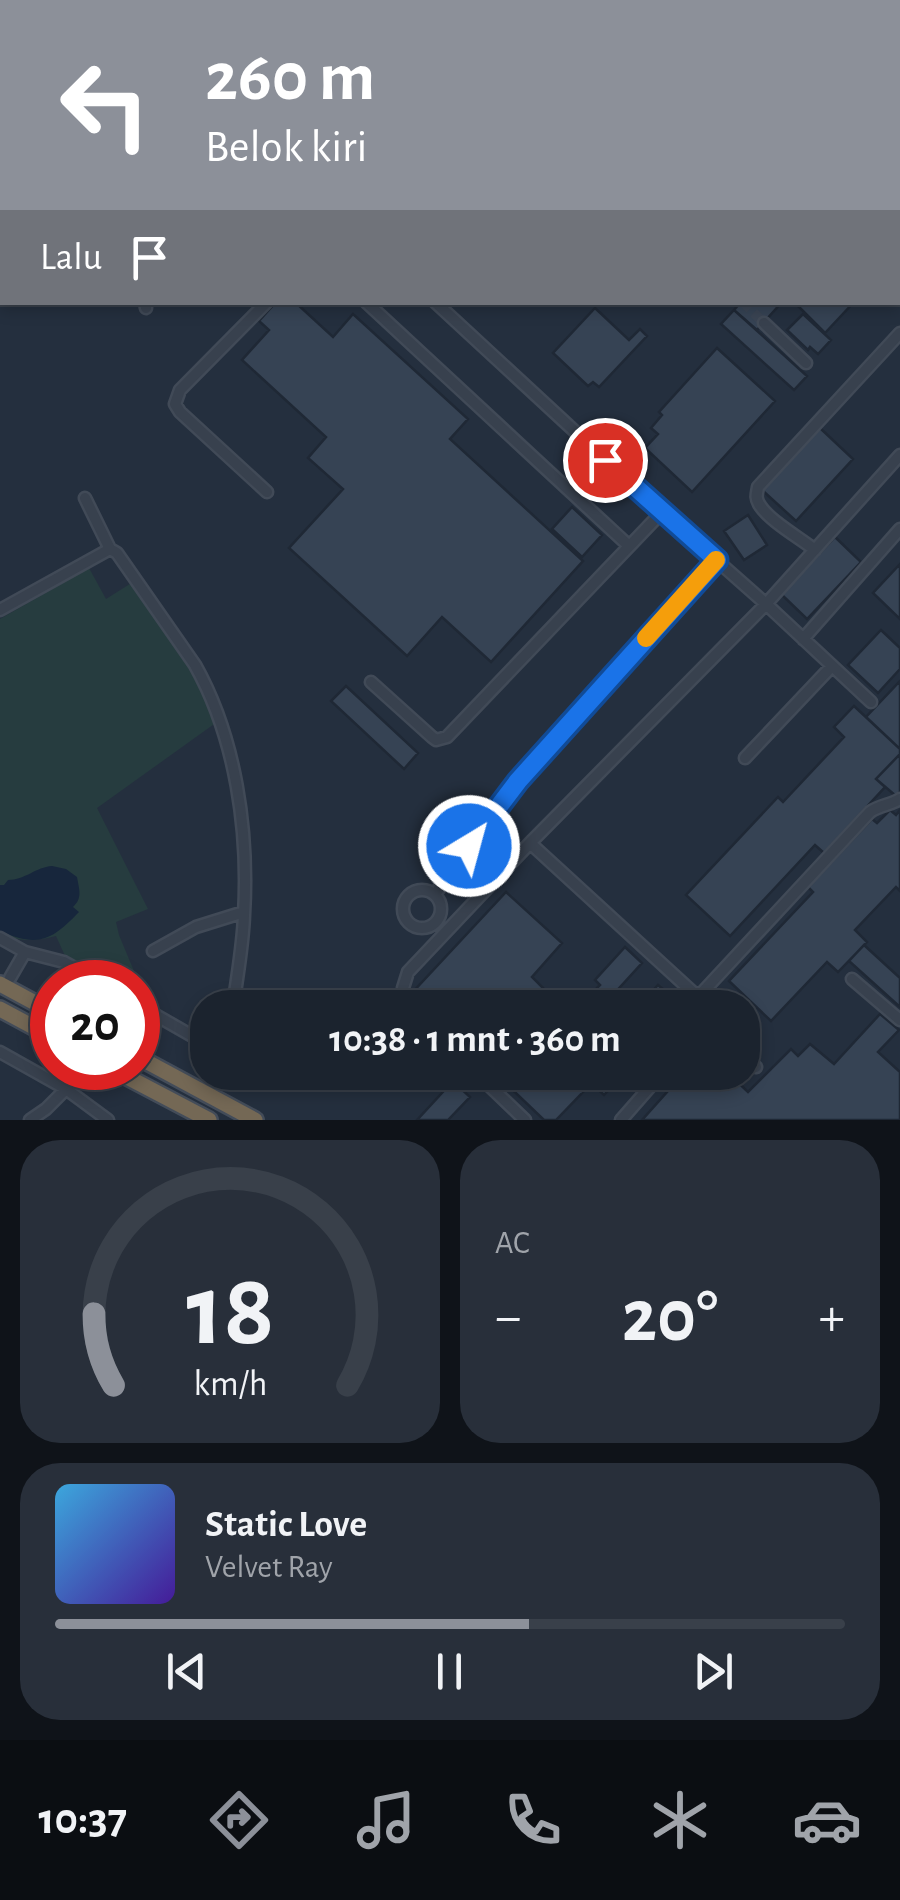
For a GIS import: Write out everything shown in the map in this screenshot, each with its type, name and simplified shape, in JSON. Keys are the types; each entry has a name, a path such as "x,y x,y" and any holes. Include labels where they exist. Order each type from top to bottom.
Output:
{"highway":[{"path":"5,981 30,997"},
{"path":"0,1009 30,1025"},
{"path":"160,1069 256,1120"},
{"path":"152,1090 209,1120"}],"street":[{"path":"264,305 180,390 176,404 267,492"},
{"path":"369,305 628,545"},
{"path":"438,305 871,702"},
{"path":"764,323 806,363"},
{"path":"814,550 759,504 758,486 900,333"},
{"path":"402,990 408,972 766,604 900,455"},
{"path":"85,498 110,548 117,552 184,647 206,684 221,721 243,833 244,912 235,990"},
{"path":"371,682 436,740 446,737 662,512"},
{"path":"804,638 900,529"},
{"path":"0,610 110,548"},
{"path":"435,895 518,781 717,560"},
{"path":"745,758 832,666"},
{"path":"705,990 870,812 900,799"},
{"path":"530,843 690,990"},
{"path":"153,951 196,927 244,912"},
{"path":"0,938 25,952 56,960"},
{"path":"5,981 25,952"},
{"path":"852,979 900,1020"},
{"path":"160,1018 190,1035"},
{"path":"0,1052 30,1069"},
{"path":"30,1120 65,1090"},
{"path":"67,1090 108,1120"},
{"path":"493,1090 525,1120"},
{"path":"621,1120 647,1090"}],"green space":[{"path":"89,568 106,599 133,582 201,682 217,722 97,808 148,909 116,922 129,960 69,960 56,936 28,940 0,933 0,619"}],"water":[{"path":"52,866 77,877 79,897 73,907 79,912 44,938 25,939 0,931 0,885"}],"building":[{"path":"273,305 298,305 333,337 353,314 468,419 450,439 583,561 491,662 442,617 407,656 289,548 343,489 308,458 326,437 242,360 269,330 259,321"},
{"path":"738,305 779,305 757,330 734,310"},
{"path":"797,305 851,305 825,333"},
{"path":"595,308 629,340 640,329 647,336 599,387 593,382 588,386 553,353"},
{"path":"734,310 807,376 794,390 721,324"},
{"path":"803,314 831,340 818,354 787,330"},
{"path":"717,348 775,401 692,492 645,448 658,434 651,428 662,415 659,412"},
{"path":"820,428 853,459 796,521 762,490"},
{"path":"572,507 602,535 582,557 552,529"},
{"path":"748,515 767,545 744,560 724,531"},
{"path":"835,537 861,562 807,619 781,594"},
{"path":"900,564 900,619 873,593"},
{"path":"881,630 900,648 900,669 878,693 848,665"},
{"path":"900,681 900,749 866,717"},
{"path":"346,686 418,753 404,769 331,701"},
{"path":"854,706 900,749 900,754 876,779 885,787 824,853 815,845 730,936 686,895 778,797 783,802 844,737 834,727"},
{"path":"900,754 900,792 896,796 876,779"},
{"path":"890,810 896,815 900,810 900,891 896,887 855,930 867,942 838,972 827,962 771,1021 760,1011 760,990 738,990 729,981 813,892 808,887 872,819 877,823"},
{"path":"506,892 562,943 532,977 545,990 415,990"},
{"path":"864,945 900,978 900,1007 849,961"},
{"path":"625,947 642,963 617,990 595,990 600,985 595,980"},
{"path":"880,1014 899,1030 878,1052 900,1072 900,1120 642,1120 669,1090 760,1090 760,1080 791,1049 798,1056 810,1044 834,1064"},
{"path":"445,1090 463,1090 470,1097 448,1120 417,1120"},
{"path":"513,1090 583,1092 556,1120 544,1120"}],"tunnel":[{"path":"746,305 764,323"}],"slow traffic":[{"path":"646,638 716,560"}],"route":[{"path":"469,846 518,781 717,560 605,460"}]}
